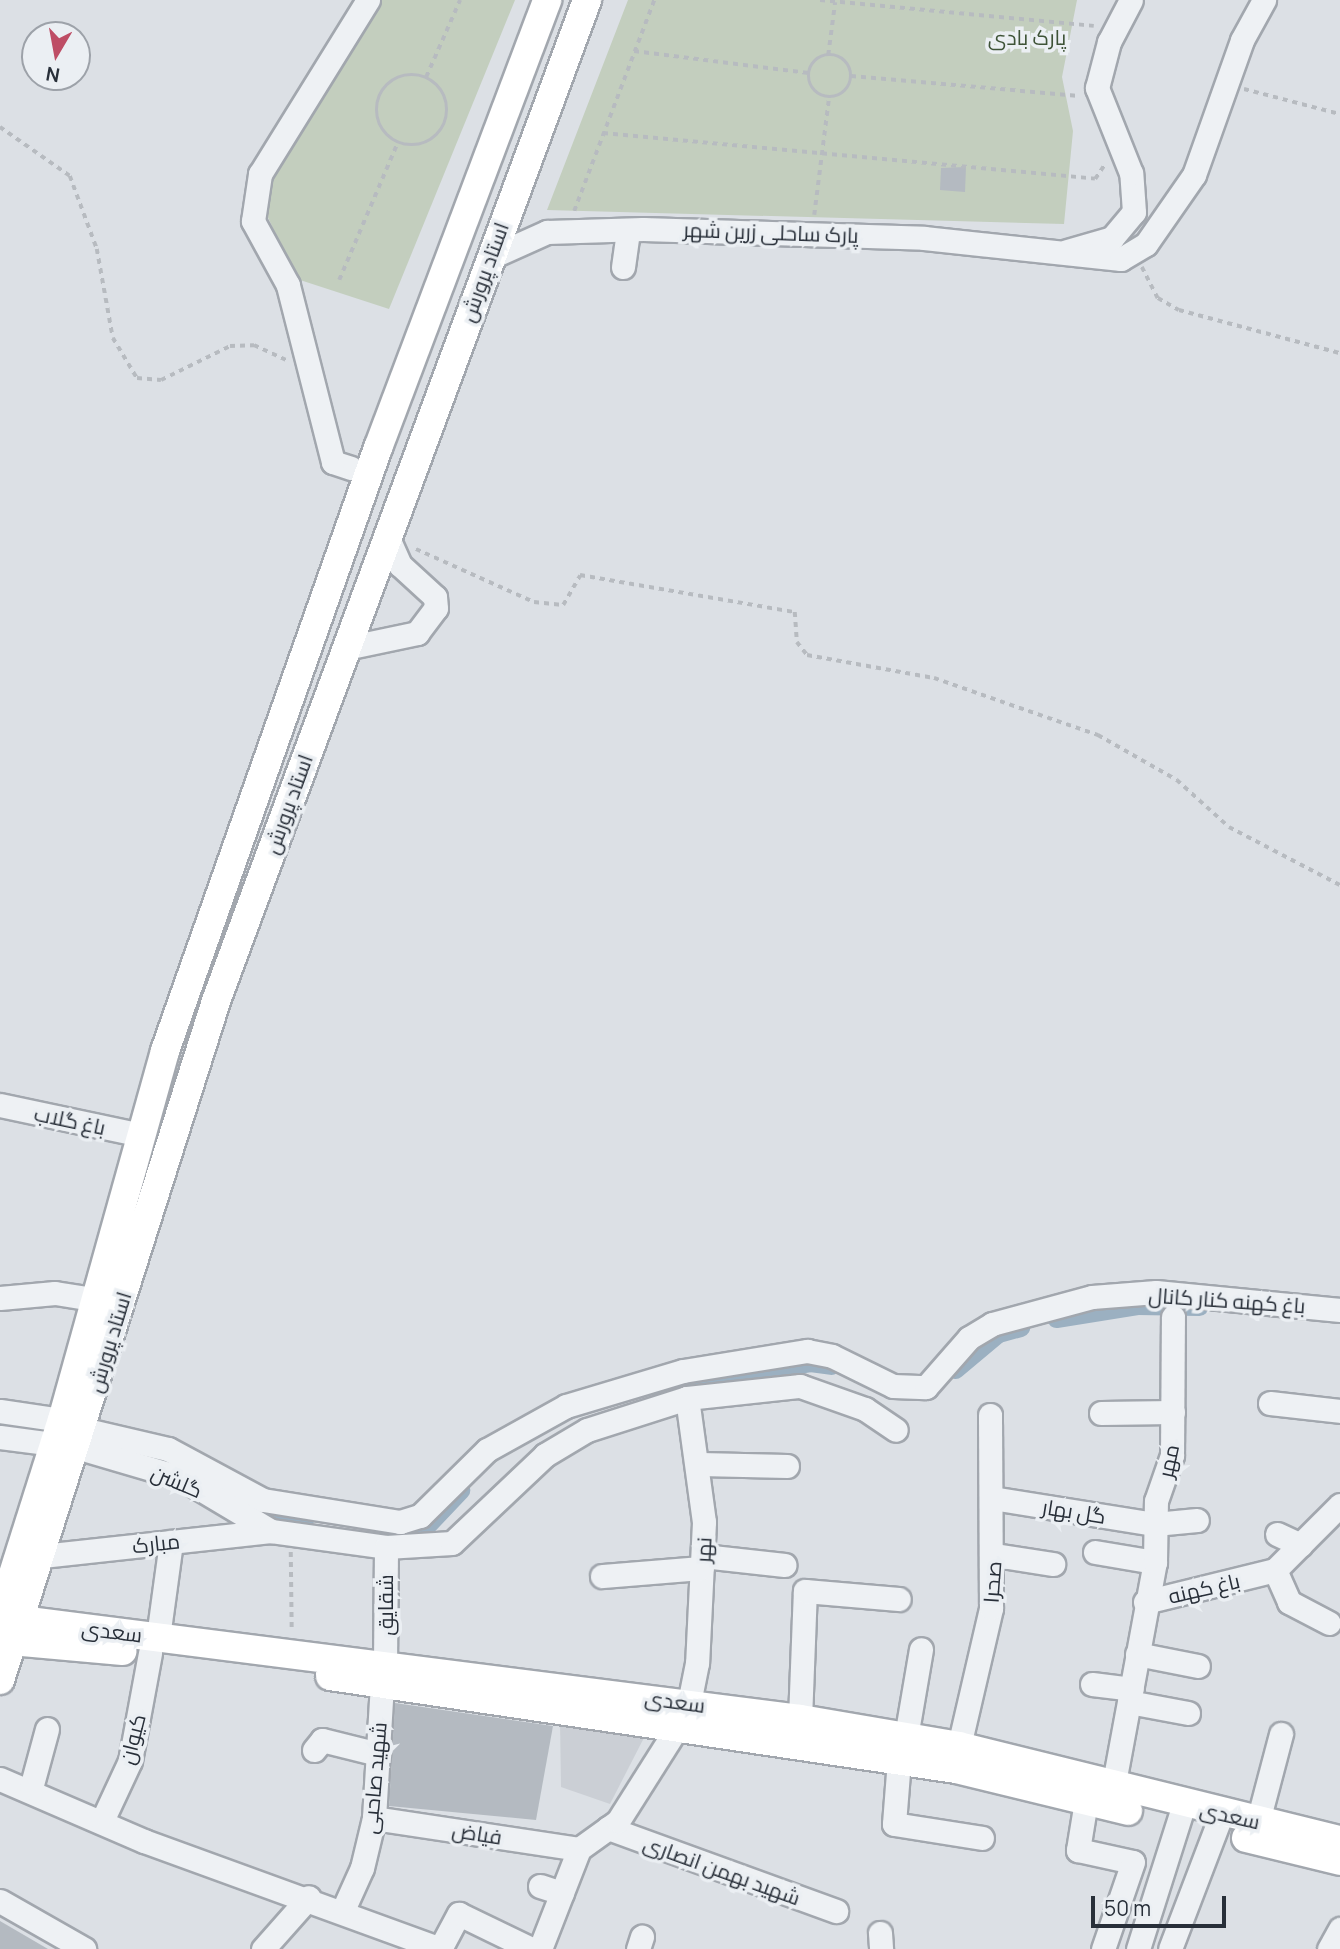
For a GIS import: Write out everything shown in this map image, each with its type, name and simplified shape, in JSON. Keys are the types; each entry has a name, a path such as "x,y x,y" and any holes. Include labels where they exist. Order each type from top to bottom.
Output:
{"main road":[{"name":"استاد پرورش","path":"68,1435 94,1299 165,1051 378,448 547,0"},
{"name":"استاد پرورش","path":"0,1679 21,1554 68,1435 197,1060 346,648 587,0"},
{"path":"532,40 566,53"},
{"path":"165,1051 197,1060"},
{"name":"سعدی","path":"8,1627 384,1673 683,1714 903,1749 959,1746 1113,1788 1182,1813 1219,1822 1340,1861"},
{"name":"سعدی","path":"154,1645 292,1653 384,1673"},
{"name":"سعدی","path":"683,1714 800,1718 1086,1801 1182,1813"},
{"name":"سعدی","path":"1219,1822 1258,1821 1340,1840"}],"street":[{"path":"351,468 333,462 288,285 253,221 260,174 369,0"},
{"name":"پارک ساحلی زرین شهر","path":"1057,254 1112,238 1134,212 1131,173 1097,88 1109,42 1131,0"},
{"path":"1136,250 1194,175 1225,84 1264,0"},
{"path":"623,267 628,230"},
{"name":"پارک ساحلی زرین شهر","path":"489,258 547,232 628,230 924,238 1121,259 1136,250"},
{"path":"351,468 378,448"},
{"path":"351,468 361,500"},
{"path":"346,648 417,633 436,608 435,597 400,565 387,536"},
{"name":"باغ گلاب","path":"0,1105 141,1135"},
{"name":"باغ کهنه کنار کانال","path":"68,1435 168,1449 263,1500 400,1522 420,1516 487,1450 545,1417 683,1371 807,1351 832,1356 893,1386 926,1387 969,1338 992,1325 1092,1297 1156,1292 1340,1310"},
{"path":"0,1298 55,1293 94,1299"},
{"name":"مهر","path":"1145,1602 1155,1562 1155,1524 1172,1455 1173,1317"},
{"path":"281,1531 386,1547 452,1544 545,1455 587,1430 687,1398 800,1386 865,1409 896,1430"},
{"name":"نهر","path":"683,1714 703,1562 700,1464 687,1398"},
{"path":"1270,1403 1340,1411"},
{"path":"0,1411 68,1435"},
{"path":"1101,1413 1174,1412"},
{"name":"صحرا","path":"959,1746 991,1608 995,1555 990,1415"},
{"path":"0,1437 68,1435"},
{"name":"گلشن","path":"68,1435 182,1478 281,1531"},
{"path":"700,1464 788,1466"},
{"name":"گل بهار","path":"992,1498 1155,1524 1197,1520"},
{"path":"1329,1623 1289,1602 1275,1570 1300,1545 1333,1531 1340,1505"},
{"name":"مبارک","path":"21,1554 281,1531"},
{"path":"1277,1534 1300,1545"},
{"name":"کیوان","path":"102,1821 130,1761 154,1645 171,1542"},
{"name":"شقایق","path":"384,1673 386,1547"},
{"path":"1096,1552 1155,1562"},
{"path":"995,1555 1053,1564"},
{"path":"601,1576 703,1562 785,1564"},
{"name":"باغ کهنه","path":"1113,1788 1145,1602 1275,1570"},
{"path":"800,1718 805,1591 899,1599"},
{"path":"922,1649 903,1749 894,1825 982,1839"},
{"path":"1137,1654 1198,1665"},
{"name":"شهید صاحبی","path":"343,1910 374,1818 384,1673"},
{"path":"1092,1684 1188,1713"},
{"path":"540,1949 551,1890 579,1849 608,1828 683,1714"},
{"path":"31,1788 47,1729"},
{"path":"1258,1821 1282,1734"},
{"path":"314,1750 322,1740 378,1754"},
{"path":"0,1779 31,1788 102,1821 309,1897 440,1949 458,1914 531,1949"},
{"path":"1086,1801 1077,1850 1133,1861 1103,1949"},
{"path":"1138,1949 1182,1813"},
{"name":"فیاض","path":"374,1818 579,1849"},
{"path":"1170,1949 1219,1822"},
{"name":"شهید بهمن انصاری","path":"608,1828 836,1911"},
{"path":"1170,1856 1193,1850 1202,1859 1201,1874"},
{"path":"263,1949 309,1897"},
{"path":"0,1901 84,1949"},
{"path":"1329,1949 1340,1929"}],"path":[{"path":"426,77 460,0"},
{"path":"582,220 570,220 654,0"},
{"path":"820,0 1094,26"},
{"path":"809,73 828,55 836,1"},
{"path":"1092,38 1098,18"},
{"path":"634,51 809,73"},
{"path":"809,73 812,87 829,97 842,93 851,76 847,63 828,55"},
{"path":"402,75 426,77 447,104 443,127 426,142 398,142 378,121 378,99 402,75"},
{"path":"851,76 1086,97 1086,85"},
{"path":"1225,84 1340,114"},
{"path":"813,224 829,97"},
{"path":"0,127 70,176 97,248 113,338 137,378 161,380 230,346 254,345 309,370"},
{"path":"603,133 1095,179 1110,155 1114,166"},
{"path":"339,280 398,142"},
{"path":"1136,250 1158,298 1179,310 1340,353"},
{"path":"387,536 534,602 563,605 580,575 795,612 797,642 807,655 934,678 1098,736 1177,780 1229,827 1340,885"},
{"path":"281,1531 292,1653"}],"shaded area":[{"path":"560,1721 648,1730 610,1804 561,1787"}],"green space":[{"path":"379,0 515,0 389,309 297,279 263,207 272,167"},
{"name":"پارک بادی","path":"628,0 1077,0 1062,77 1073,131 1064,224 547,210"}],"building":[{"path":"966,167 965,192 940,190 941,168"},
{"path":"395,1703 553,1726 536,1820 389,1806"},
{"path":"0,1921 48,1949 0,1949"}],"waterway":[{"path":"1056,1318 1137,1305 1199,1306"},
{"path":"955,1369 998,1333 1020,1327"},
{"path":"658,1388 810,1362 831,1365"},
{"path":"0,1426 46,1429"},
{"path":"401,1531 426,1526 460,1490"},
{"path":"241,1501 262,1513 306,1516"}]}
